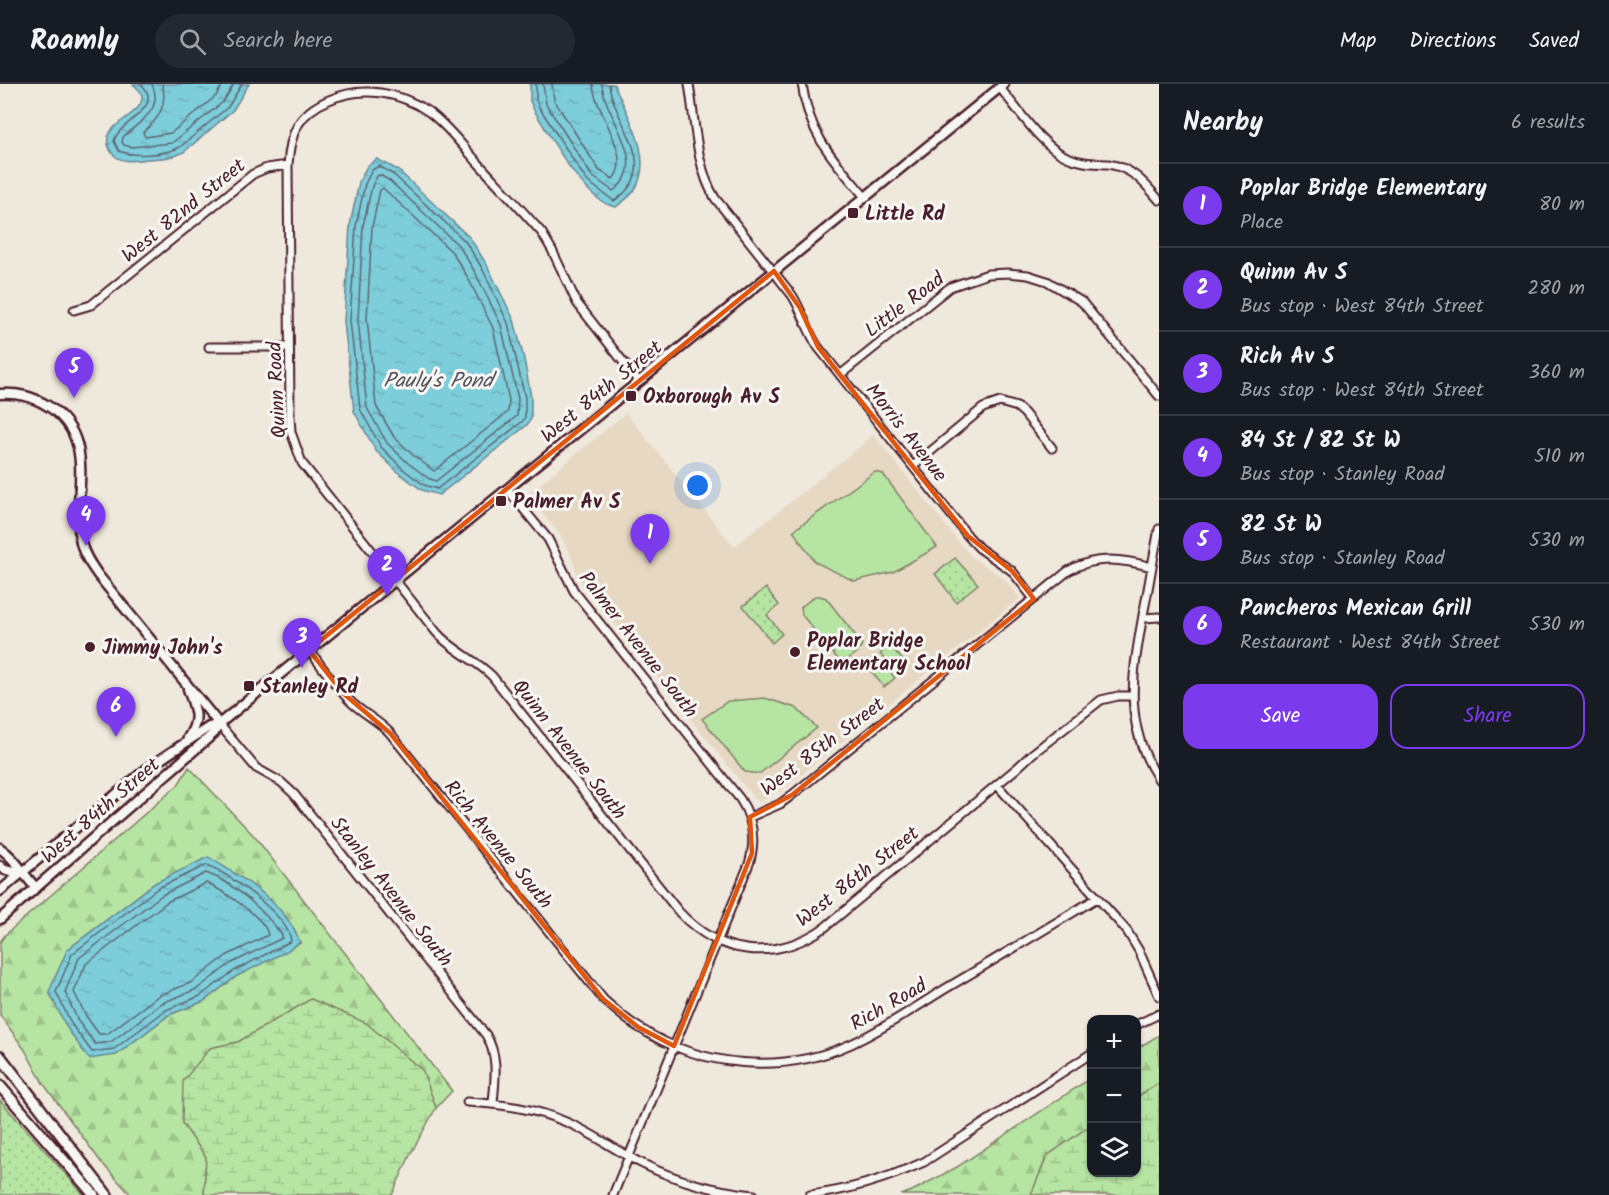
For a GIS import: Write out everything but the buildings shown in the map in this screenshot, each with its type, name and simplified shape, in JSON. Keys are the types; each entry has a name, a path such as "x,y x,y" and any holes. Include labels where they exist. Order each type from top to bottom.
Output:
{"main road":[{"path":"0,1056 107,1195"},
{"path":"0,1086 94,1195"}],"street":[{"name":"Morris Avenue","path":"689,84 707,186 774,271 800,308 810,335 840,375 968,536 979,548 1012,570 1034,599"},
{"path":"802,84 807,111 819,140 865,197"},
{"name":"West 84th Street","path":"0,919 214,733 219,724 1002,86"},
{"path":"1002,86 1052,149 1080,162 1110,164 1132,172 1142,180 1159,201"},
{"path":"288,165 291,139 297,126 317,105 332,98 381,88 430,113 530,219 552,250 577,303 639,381"},
{"name":"West 82nd Street","path":"74,310 92,305 253,174 267,168 288,165"},
{"name":"Quinn Road","path":"288,165 291,432 302,463 394,581"},
{"name":"Little Road","path":"840,375 950,287 988,274 1008,273 1028,275 1047,281 1082,302 1159,396"},
{"path":"209,347 289,347"},
{"path":"0,394 25,395 43,403 64,420 72,432 78,447 80,463 79,528 83,551 98,575 219,724"},
{"path":"913,466 983,408 1000,402 1017,407 1052,448"},
{"name":"Palmer Avenue South","path":"507,489 548,539 574,591 740,799 750,817"},
{"path":"1159,529 1136,652 1133,696 1136,730 1159,780"},
{"name":"West 85th Street","path":"750,817 780,804 792,795 1068,571 1091,561 1115,560 1152,567"},
{"name":"Quinn Avenue South","path":"394,581 445,642 479,664 492,676 679,912 701,933 717,940"},
{"path":"1143,618 1159,617"},
{"name":"Rich Avenue South","path":"309,650 354,705 380,722 390,733 603,999 638,1027 674,1046"},
{"path":"186,683 197,719 195,729 186,741"},
{"name":"West 86th Street","path":"717,940 736,947 754,950 791,946 808,938 1094,705 1109,697 1133,696"},
{"name":"West 84th Street","path":"0,891 149,766 209,727 219,724"},
{"name":"Stanley Avenue South","path":"219,724 256,768 281,782 294,794 486,1035 495,1057 493,1103"},
{"path":"1152,769 1159,764"},
{"path":"997,785 1126,932 1139,951 1159,996"},
{"path":"614,1195 752,853 753,834 750,817"},
{"path":"0,848 14,858 23,874 36,888"},
{"path":"0,866 5,870 23,874"},
{"name":"Rich Road","path":"674,1046 724,1061 751,1064 801,1060 827,1053 873,1032 1097,898"},
{"path":"1141,1023 1159,1014"},
{"path":"810,1195 863,1186 924,1162 1087,1056"},
{"path":"466,1102 493,1103 538,1112 591,1133 629,1156 683,1180 724,1191 753,1195"}],"highlighted area":[{"path":"774,271 800,308 818,347 968,536 1012,571 1034,599 792,795 750,817 752,853 674,1046 638,1027 603,999 390,733 344,694 309,650"}],"shaded area":[{"name":"Poplar Bridge Elementary School","path":"626,413 734,547 874,435 961,545 973,558 1002,577 1020,598 781,791 759,802 578,577 571,555 560,535 527,495"}],"green space":[{"path":"875,472 883,474 937,547 893,572 854,581 815,562 793,531"},
{"path":"955,558 978,584 956,602 935,574"},
{"path":"766,588 779,605 767,615 782,634 772,643 743,606"},
{"path":"815,596 826,598 862,644 851,658 840,661 802,615 801,607"},
{"path":"890,645 908,667 898,676 880,654"},
{"path":"876,656 895,678 884,687 866,665"},
{"path":"765,698 796,708 817,728 759,774 745,772 702,719 728,701"},
{"path":"189,767 255,837 452,1091 436,1108 422,1071 311,999 238,1042 210,1048 182,1123 206,1157 204,1195 131,1195 101,1162 43,1083 25,1050 0,1015 0,942 5,935 178,785","holes":["155,883 300,943 237,976 204,1001 169,1015 116,1055 67,950"]},
{"path":"311,999 366,1023 423,1071 436,1108 411,1153 392,1195 204,1195 206,1157 182,1123 183,1081 210,1048 238,1042"},
{"path":"1159,1035 1159,1083 1141,1094 1141,1069 1141,1046"},
{"path":"1087,1081 1087,1128 1047,1156 1031,1195 901,1195 957,1167"},
{"path":"1159,1083 1159,1195 1031,1195 1047,1156 1087,1128 1087,1177 1141,1177 1141,1094"},
{"path":"0,1100 84,1195 0,1195"}],"water":[{"path":"133,84 249,84 233,110 184,152 167,157 122,160 110,150 109,134 139,106 142,94"},
{"path":"530,84 614,84 637,137 642,165 640,178 634,191 616,207 604,203 592,194 569,167 534,110 530,101"},
{"name":"Pauly's Pond","path":"377,159 398,170 470,238 487,265 514,320 524,359 531,397 531,419 527,425 439,495 422,490 399,473 376,451 354,411 344,322 350,225 359,182 367,166"},
{"path":"208,857 262,892 284,915 300,942 237,976 204,1001 169,1015 116,1055 89,1059 67,1028 49,992 67,950 155,883"}],"place":[{"name":"Little Rd","path":"853,213"},
{"name":"Oxborough Av S","path":"631,396"},
{"name":"82 St W","path":"74,398"},
{"name":"Palmer Av S","path":"501,501"},
{"name":"84 St / 82 St W","path":"86,546"},
{"name":"Poplar Bridge Elementary","path":"650,564"},
{"name":"Quinn Av S","path":"387,596"},
{"name":"Jimmy John's","path":"90,647"},
{"name":"Poplar Bridge Elementary School","path":"795,652"},
{"name":"Rich Av S","path":"302,668"},
{"name":"Stanley Rd","path":"249,686"},
{"name":"Pancheros Mexican Grill","path":"116,737"}]}
